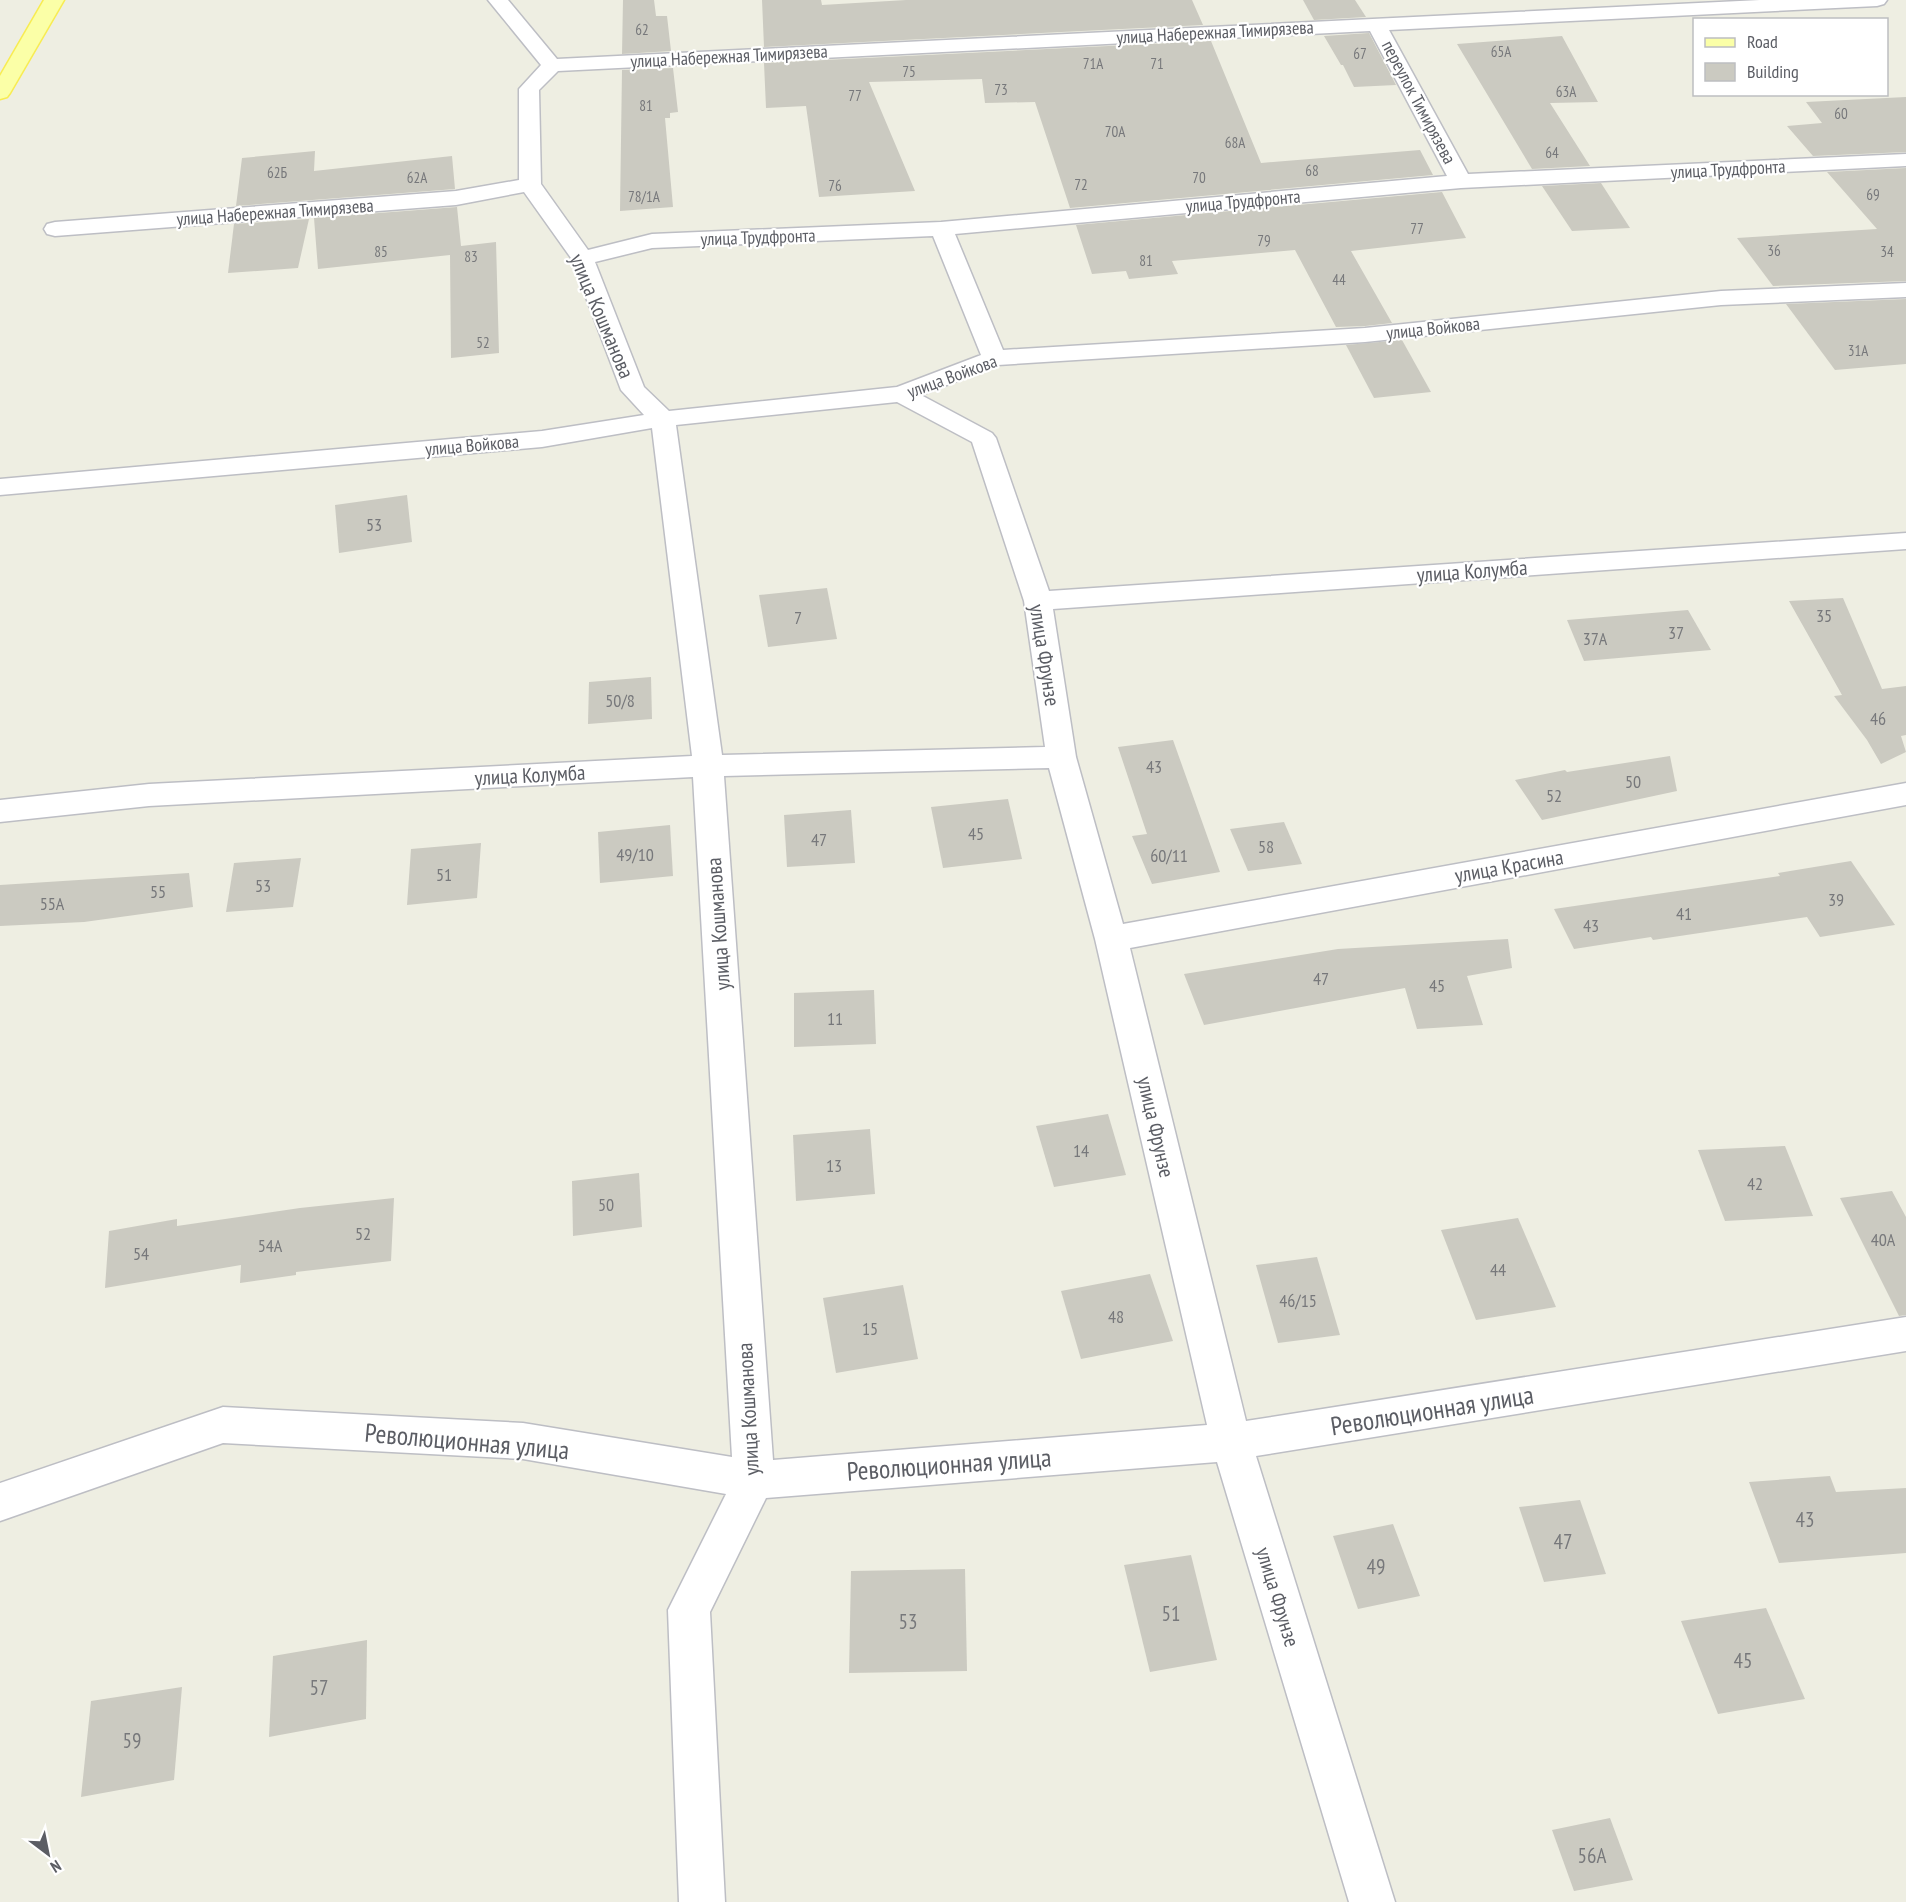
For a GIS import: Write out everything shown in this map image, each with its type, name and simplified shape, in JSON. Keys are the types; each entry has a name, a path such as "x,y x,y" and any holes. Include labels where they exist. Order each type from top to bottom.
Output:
{"main road":[{"path":"0,93 54,0"}],"street":[{"path":"498,0 552,65 529,89 530,184"},
{"name":"улица Набережная Тимирязева","path":"552,65 1877,0"},
{"name":"переулок Тимирязева","path":"1376,23 1461,181"},
{"name":"улица Трудфронта","path":"582,258 652,241 941,229 1461,181 1906,160"},
{"name":"улица Набережная Тимирязева","path":"55,229 456,198 530,184"},
{"name":"улица Кошманова","path":"530,184 582,258 633,390 663,419 708,766 754,1480 689,1610 702,1902"},
{"path":"941,229 994,358"},
{"name":"улица Войкова","path":"0,487 542,439 663,419 901,394 994,358 1365,335 1721,298 1906,290"},
{"name":"улица Фрунзе","path":"901,394 983,438 1038,601 1060,757 1111,939 1231,1442 1372,1902"},
{"name":"улица Колумба","path":"1038,601 1906,541"},
{"name":"улица Колумба","path":"0,811 149,795 708,766 1060,757"},
{"name":"улица Красина","path":"1111,939 1906,794"},
{"name":"Революционная улица","path":"0,1502 223,1425 523,1441 754,1480 1231,1442 1906,1334"}],"building":[{"path":"623,0 654,0 656,16 667,16 671,51 622,54"},
{"path":"762,0 821,0 822,5 906,0 1192,0 1203,25 764,47"},
{"path":"1303,0 1355,0 1366,17 1314,20"},
{"path":"1369,33 1396,85 1354,87 1324,36"},
{"path":"1562,36 1598,102 1550,103 1590,166 1532,169 1457,44"},
{"path":"1211,41 1261,163 1420,150 1433,175 1070,208 1035,102 985,103 982,79 869,82 915,191 819,197 806,106 766,108 764,63"},
{"path":"673,68 678,112 670,113 670,118 665,118 673,207 620,211 622,70"},
{"path":"1906,97 1906,152 1813,156 1787,126 1822,123 1806,102"},
{"path":"315,151 314,171 452,156 455,189 236,206 242,158"},
{"path":"1906,168 1906,281 1773,286 1737,238 1877,229 1827,172"},
{"path":"1601,183 1630,228 1572,231 1542,186"},
{"path":"1442,192 1466,238 1351,251 1392,323 1365,326 1336,327 1295,250 1172,261 1178,274 1129,279 1126,271 1092,274 1076,225"},
{"path":"457,207 461,246 496,242 499,353 451,358 450,255 318,269 314,218"},
{"path":"309,219 298,268 228,273 234,224"},
{"path":"1906,299 1906,364 1835,370 1786,304"},
{"path":"1402,340 1431,392 1374,398 1346,345"},
{"path":"407,495 412,542 339,553 335,505"},
{"path":"827,588 837,639 768,647 759,595"},
{"path":"1843,598 1882,689 1906,686 1906,735 1901,736 1906,752 1881,764 1867,740 1834,696 1842,695 1789,601"},
{"path":"1688,610 1711,650 1584,661 1567,620"},
{"path":"651,677 652,719 588,724 589,682"},
{"path":"1173,740 1220,872 1152,884 1132,836 1147,834 1118,747"},
{"path":"1670,756 1677,791 1542,820 1515,780 1565,770 1567,772"},
{"path":"1008,799 1022,859 943,868 931,807"},
{"path":"851,810 855,863 787,867 784,815"},
{"path":"1284,822 1302,864 1248,871 1230,829"},
{"path":"670,825 673,876 600,883 598,832"},
{"path":"481,843 477,898 407,905 411,849"},
{"path":"301,858 293,907 226,912 234,863"},
{"path":"1851,861 1895,925 1820,937 1807,917 1653,940 1651,937 1574,949 1554,909 1780,876 1778,873"},
{"path":"189,873 193,907 84,922 0,926 0,885"},
{"path":"1508,939 1512,968 1467,976 1483,1025 1417,1029 1405,988 1204,1025 1184,974 1338,949"},
{"path":"874,990 876,1044 794,1047 794,993"},
{"path":"1108,1114 1126,1175 1054,1187 1036,1126"},
{"path":"870,1129 875,1194 796,1201 793,1135"},
{"path":"1785,1146 1813,1216 1725,1221 1698,1150"},
{"path":"639,1173 642,1227 573,1236 572,1181"},
{"path":"1892,1191 1906,1217 1906,1315 1899,1316 1840,1198"},
{"path":"394,1198 391,1261 296,1272 296,1275 240,1283 241,1265 105,1288 109,1231 177,1219 177,1226 300,1208"},
{"path":"1518,1218 1556,1307 1476,1320 1441,1230"},
{"path":"1317,1257 1340,1335 1278,1343 1256,1265"},
{"path":"1150,1274 1173,1341 1081,1359 1061,1291"},
{"path":"903,1285 918,1359 836,1373 823,1298"},
{"path":"1830,1476 1836,1492 1906,1488 1906,1553 1779,1563 1749,1482"},
{"path":"1580,1500 1606,1574 1544,1582 1519,1507"},
{"path":"1393,1524 1420,1596 1358,1609 1333,1536"},
{"path":"1191,1555 1217,1660 1150,1672 1124,1565"},
{"path":"965,1569 967,1671 849,1673 851,1571"},
{"path":"1766,1608 1805,1699 1718,1714 1681,1621"},
{"path":"367,1640 366,1719 269,1737 273,1656"},
{"path":"182,1687 174,1780 81,1797 91,1701"},
{"path":"1610,1818 1633,1880 1574,1891 1552,1830"}]}
